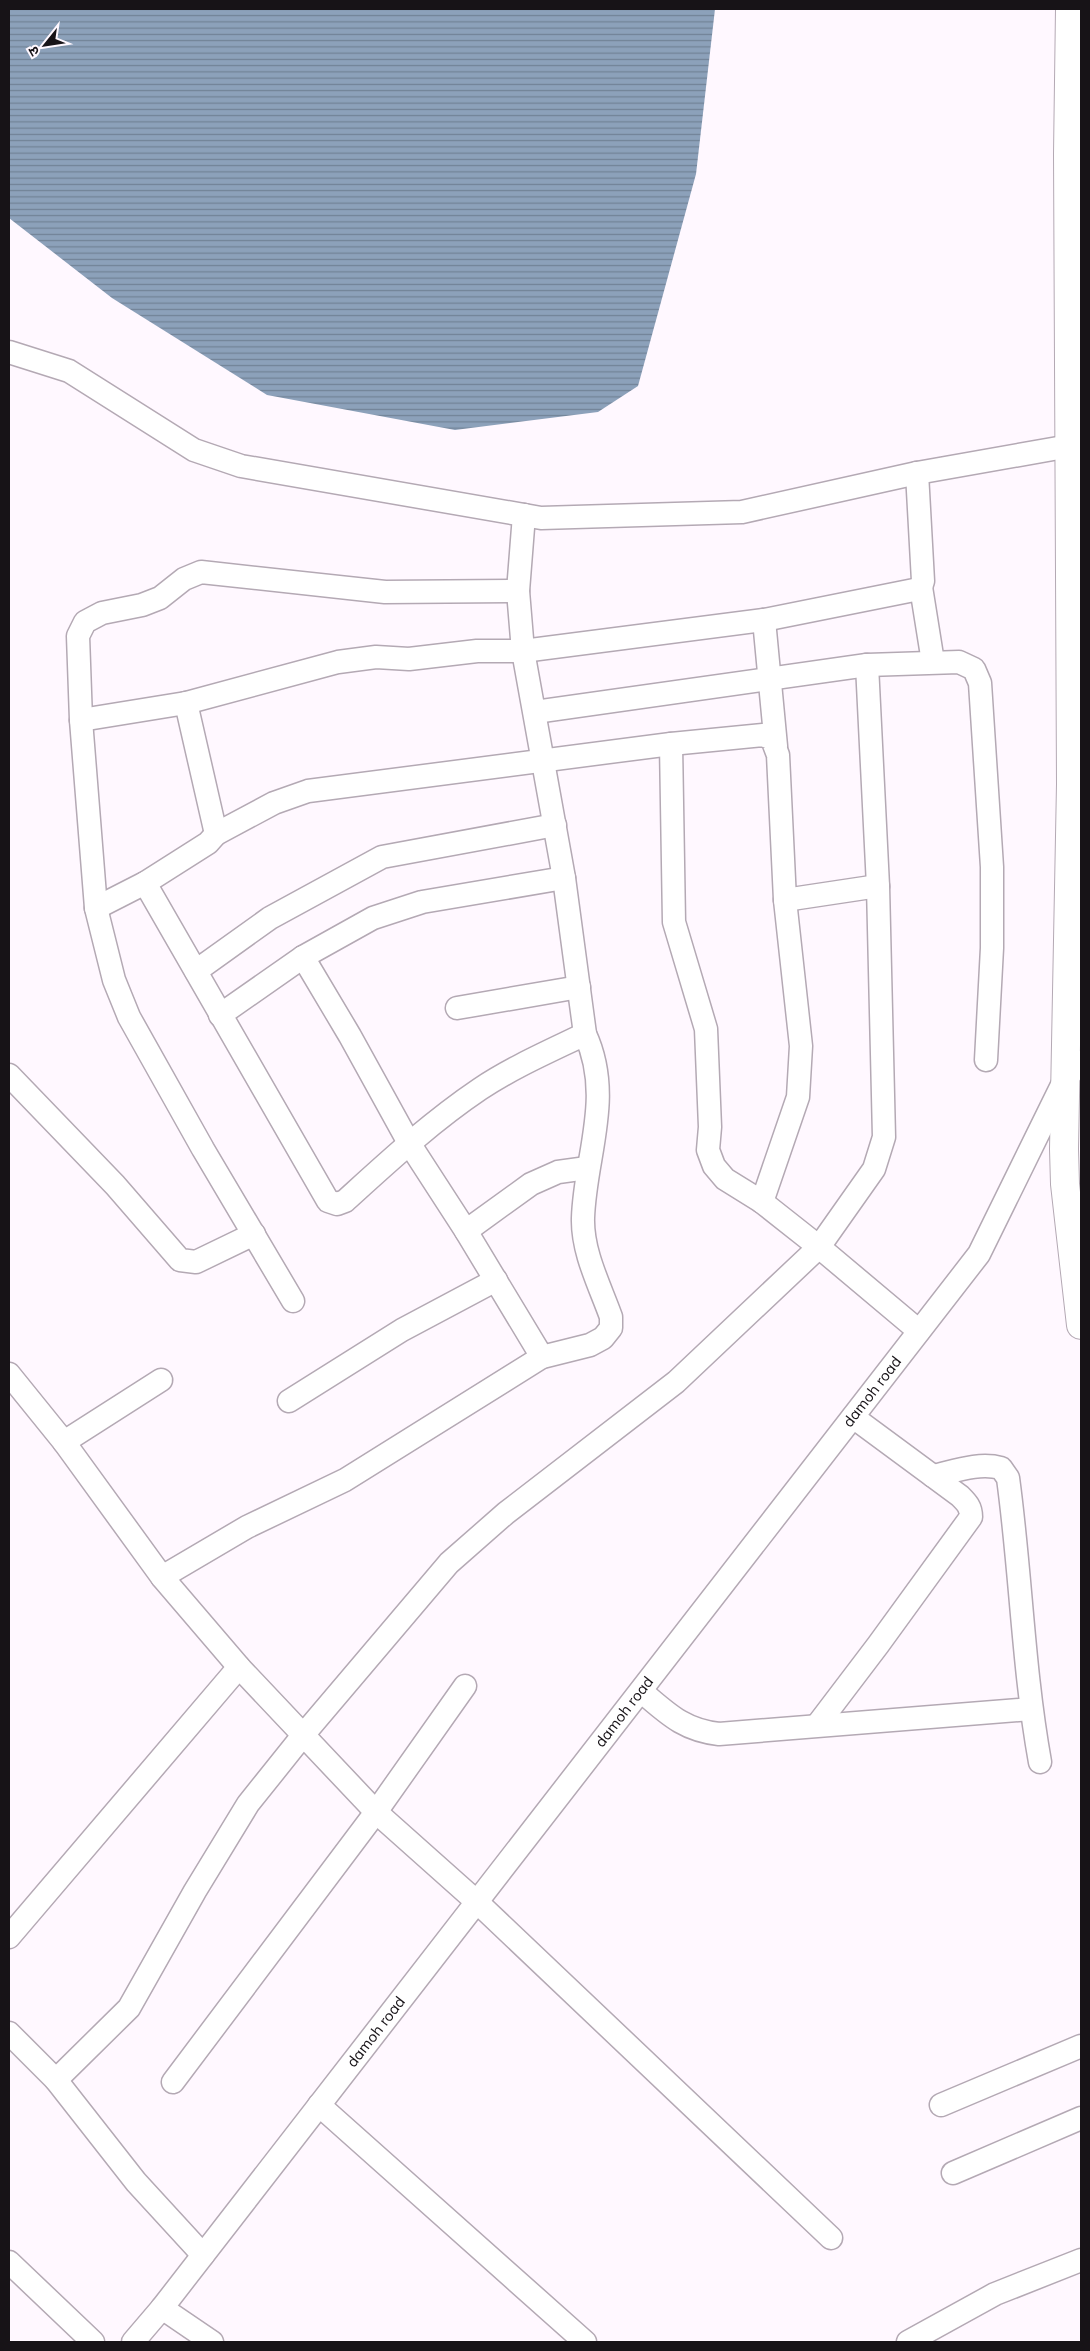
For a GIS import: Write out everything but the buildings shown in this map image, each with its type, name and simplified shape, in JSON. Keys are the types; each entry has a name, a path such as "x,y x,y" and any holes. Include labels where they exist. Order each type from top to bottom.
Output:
{"main road":[{"path":"1070,9 1068,154 1076,444 1071,784 1073,1111 1065,1184 1081,1325"}],"street":[{"path":"9,352 69,371 194,450 242,466 541,518 742,512 917,472 1076,444"},
{"path":"917,472 923,567 921,587 933,662"},
{"path":"162,1577 247,1527 345,1480 542,1357 590,1345 603,1338 610,1328 611,1317 584,1241 583,1219 587,1168 598,1120 599,1101 592,1050 585,1034 564,878 523,651 518,592 524,515"},
{"path":"294,1301 203,1149 129,1017 114,980 96,908 81,720 78,636 85,622 102,613 142,605 160,598 184,579 201,572 385,592 518,592"},
{"path":"81,720 186,703 338,662 376,656 409,659 477,651 523,651 764,620 921,587"},
{"path":"762,1202 798,1098 801,1046 785,900 778,755 764,620"},
{"path":"535,712 867,664 960,662 974,669 980,683 992,867 992,948 986,1060"},
{"path":"56,2080 129,2008 195,1891 248,1804 304,1734 449,1563 506,1513 676,1382 819,1247 874,1169 884,1137 878,886 867,664"},
{"path":"186,703 216,834"},
{"path":"96,908 145,883 208,843 216,834 274,803 308,791 671,744 763,735 772,739 776,746"},
{"path":"671,744 674,922 706,1029 710,1127 708,1150 714,1166 725,1179 762,1202 819,1247 919,1332"},
{"path":"196,971 270,918 382,857 555,825"},
{"path":"220,1015 303,958 373,918 422,902 564,878"},
{"path":"145,883 328,1201 337,1204 345,1201 409,1143 480,1089 529,1061 585,1034"},
{"path":"785,900 878,886"},
{"path":"303,958 350,1036 409,1143 466,1231 542,1357"},
{"path":"457,1008 579,987"},
{"name":"damoh road","path":"132,2342 162,2308 979,1254 1073,1071"},
{"path":"9,1075 115,1185 180,1260 196,1262 254,1234"},
{"path":"466,1231 531,1184 558,1172 587,1168"},
{"path":"289,1401 402,1330 496,1280"},
{"path":"9,1374 64,1442 162,1577 239,1667 376,1812 477,1902 831,2238"},
{"path":"64,1442 161,1380"},
{"path":"818,1724 878,1646 971,1517 968,1504 934,1476 853,1417"},
{"path":"934,1476 980,1466 994,1466 1001,1468 1008,1478 1024,1622 1031,1709 1040,1762"},
{"path":"9,1937 239,1667"},
{"path":"173,2082 376,1812 464,1686"},
{"path":"641,1691 671,1717 689,1728 719,1734 818,1724 1031,1709"},
{"path":"9,2033 56,2080 136,2182 203,2255"},
{"path":"941,2105 1081,2046"},
{"path":"319,2105 585,2342"},
{"path":"952,2172 1081,2118"},
{"path":"908,2342 994,2294 1081,2260"},
{"path":"9,2262 93,2342"},
{"path":"162,2308 212,2342"}],"water":[{"path":"9,9 715,9 696,174 638,386 598,412 455,430 267,395 112,298 9,218"}]}
